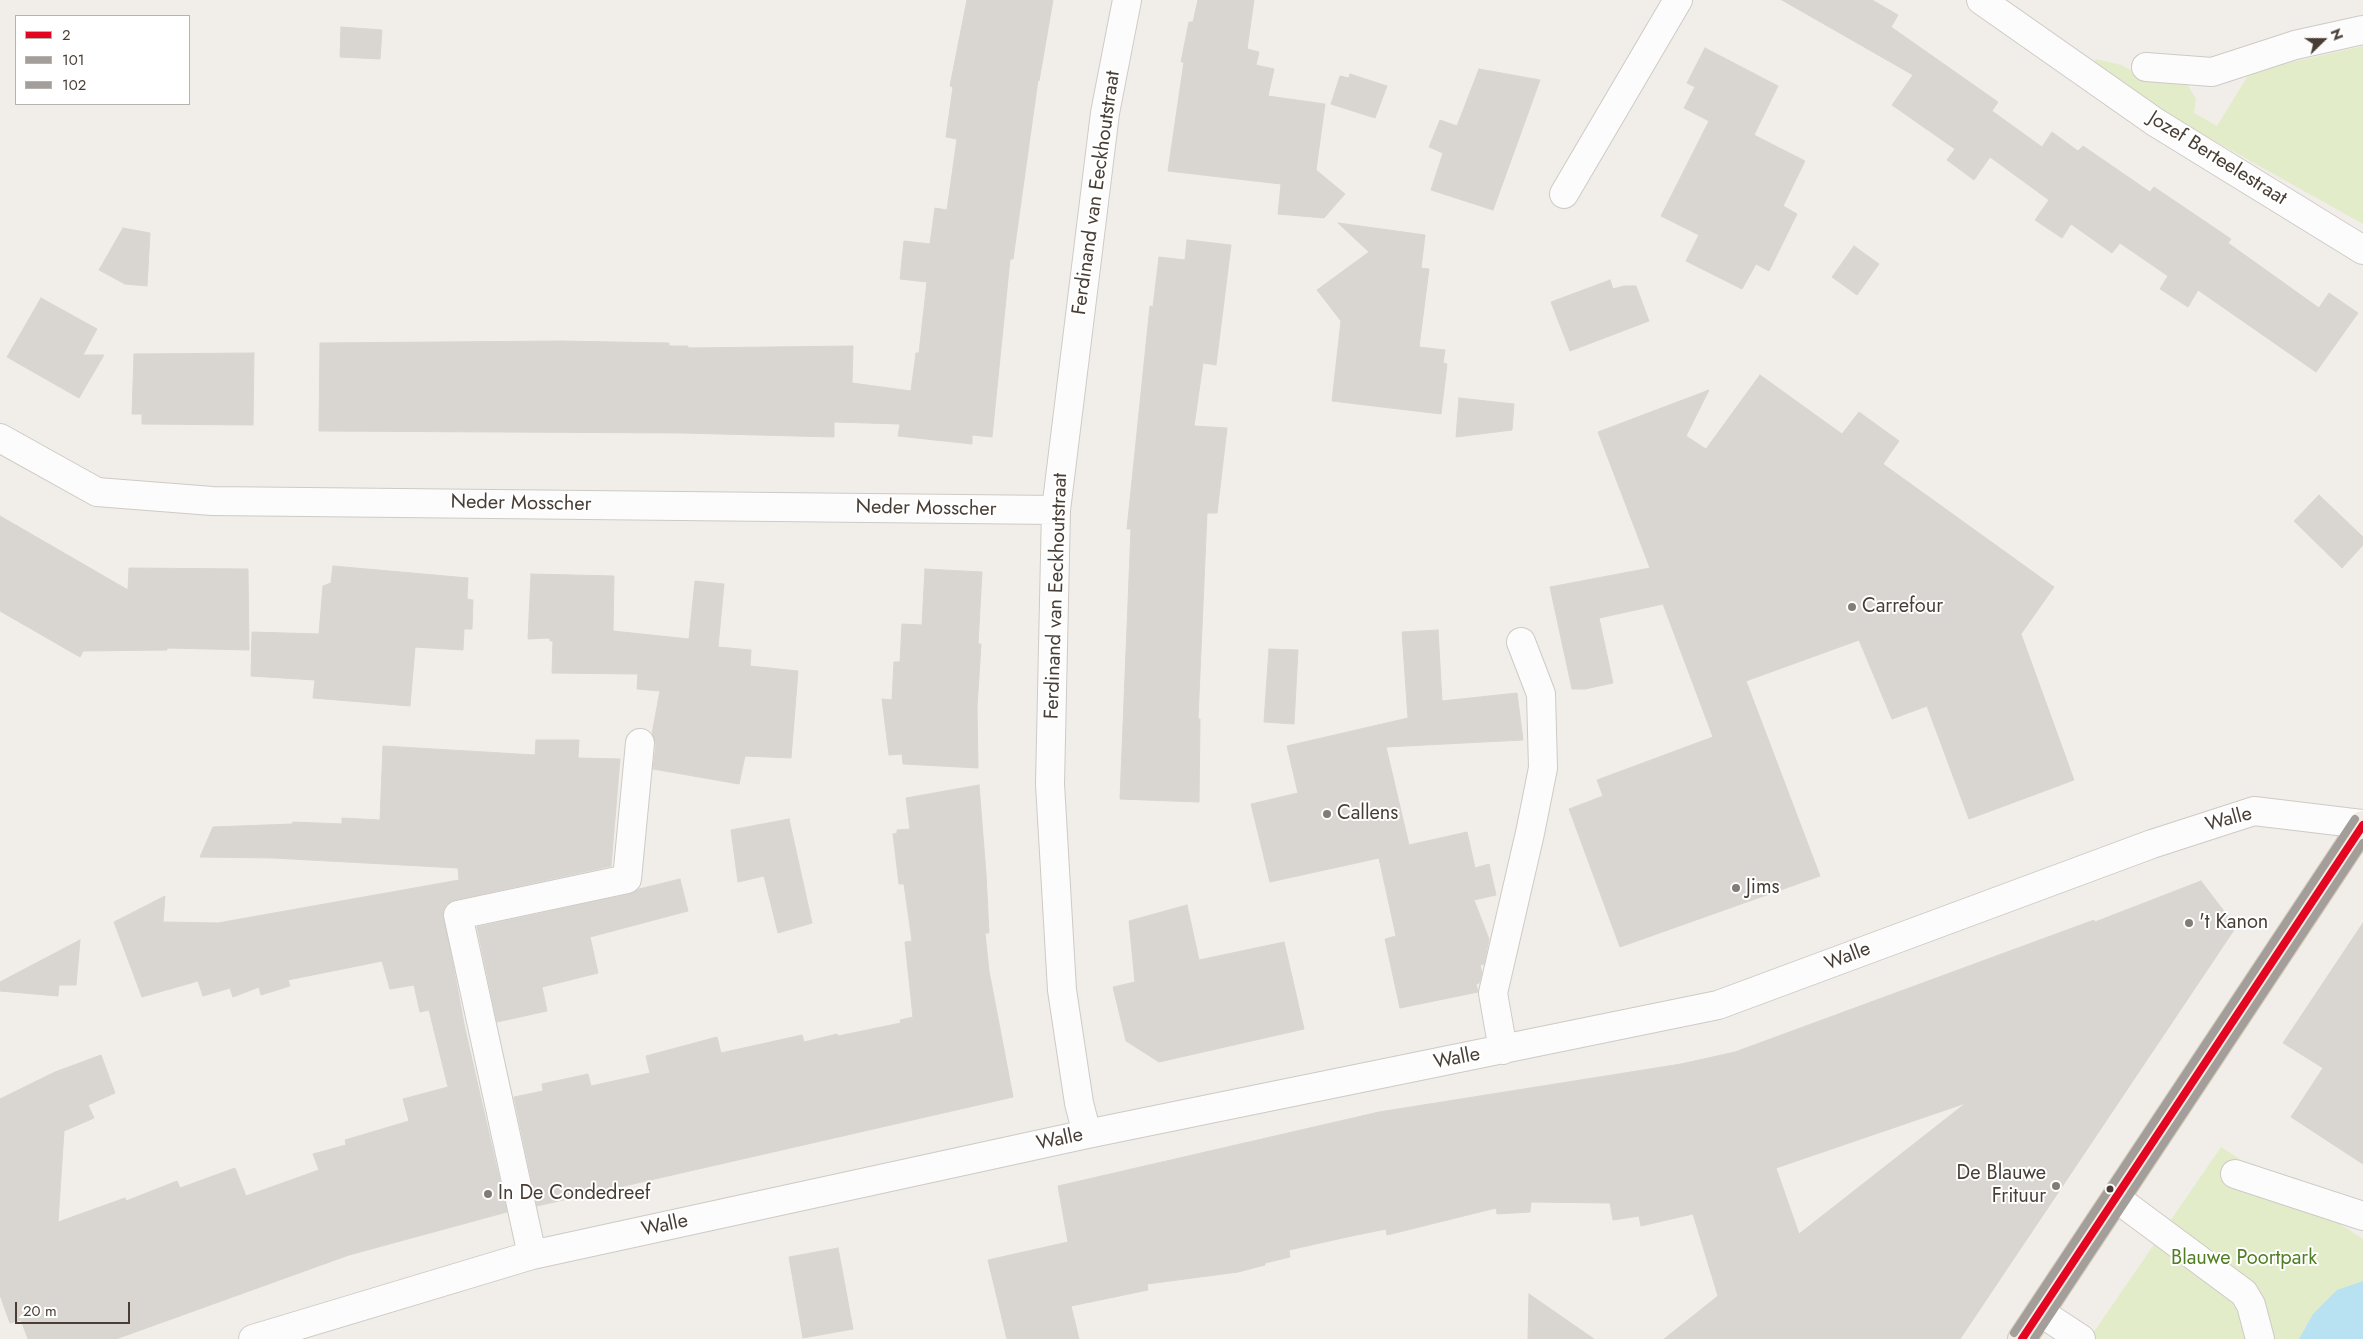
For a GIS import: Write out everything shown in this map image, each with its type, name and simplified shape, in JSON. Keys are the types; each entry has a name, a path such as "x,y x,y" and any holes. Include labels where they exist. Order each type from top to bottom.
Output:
{"main road":[{"path":"2022,1339 2363,824"}],"street":[{"name":"Ferdinand van Eeckhoutstraat","path":"1087,1134 1078,1103 1062,990 1050,784 1056,510 1105,113 1127,0"},
{"path":"1564,194 1678,0"},
{"name":"Jozef Berteelestraat","path":"1981,0 2155,122 2363,250"},
{"path":"2146,67 2212,72 2295,45 2363,30"},
{"name":"Neder Mosscher","path":"0,438 97,492 212,501 1056,510"},
{"path":"1503,1050 1493,993 1530,833 1542,768 1542,694 1521,642"},
{"path":"532,1255 458,914 627,879 640,743"},
{"name":"Walle","path":"253,1339 532,1255 1087,1134 1718,1005 2152,844 2254,810 2363,824"},
{"path":"2235,1174 2363,1216"},
{"path":"2116,1198 2244,1293 2251,1305 2260,1339"},
{"path":"2040,1312 2081,1339"}],"green space":[{"path":"2363,46 2363,224 2211,139 2091,67 2096,59 2121,65 2149,80 2187,84 2196,99 2194,113 2217,126 2247,77 2266,68"},
{"name":"Blauwe Poortpark","path":"2221,1147 2363,1239 2363,1339 2089,1339"}],"water":[{"path":"2363,1281 2363,1339 2299,1339 2313,1314 2337,1290"}],"building":[{"path":"967,0 1053,0 1038,80 1013,259 1010,259 992,437 972,435 972,444 898,436 900,424 834,422 834,437 683,433 319,431 320,343 561,341 669,343 669,346 688,346 688,348 853,346 852,383 911,391 916,353 919,353 927,282 900,279 904,241 930,244 935,208 947,210 957,139 946,137 953,87 950,86"},
{"path":"1198,0 1254,0 1247,49 1259,52 1256,65 1274,69 1268,96 1325,104 1316,170 1345,194 1324,218 1278,214 1281,184 1168,171 1184,62 1181,62 1189,22 1193,22"},
{"path":"1782,0 1872,0 1898,15 1891,27 1998,102 1992,111 2042,147 2052,132 2078,151 2083,146 2150,192 2154,187 2231,239 2228,243 2319,308 2329,293 2358,313 2316,372 2198,290 2188,307 2160,289 2168,276 2120,243 2112,253 2071,224 2062,238 2035,220 2049,200 1990,157 1974,180 1947,160 1955,149 1892,105 1913,75"},
{"path":"341,27 382,30 380,59 340,57"},
{"path":"1705,48 1778,86 1754,135 1805,161 1783,206 1797,214 1769,271 1756,264 1742,289 1686,261 1699,235 1661,216 1709,121 1684,108 1695,87 1687,83"},
{"path":"1479,69 1540,80 1493,210 1431,190 1443,153 1429,147 1440,120 1457,126"},
{"path":"1350,74 1387,86 1375,118 1331,104 1340,76 1349,78"},
{"path":"1338,223 1425,235 1421,268 1429,269 1419,347 1445,350 1443,363 1447,364 1441,414 1332,401 1341,321 1317,290 1369,252"},
{"path":"123,228 150,233 147,286 125,284 99,270"},
{"path":"1187,240 1231,245 1216,365 1203,363 1194,426 1227,428 1217,513 1207,513 1198,719 1200,719 1199,802 1120,799 1131,529 1127,529 1150,306 1153,307 1159,257 1185,260"},
{"path":"1854,246 1879,264 1857,295 1832,277"},
{"path":"1610,280 1613,289 1624,286 1636,286 1649,321 1570,351 1551,302"},
{"path":"41,298 97,329 83,355 104,355 79,398 7,357"},
{"path":"254,353 253,425 142,424 142,414 132,414 134,354"},
{"name":"Carrefour","path":"1760,375 1842,434 1859,412 1899,441 1883,464 2054,587 2021,634 2074,780 1969,819 1927,706 1892,719 1859,640 1746,681 1820,876 1620,947 1569,809 1603,796 1597,780 1713,737 1663,604 1599,618 1613,683 1585,689 1572,689 1550,587 1650,568 1598,432 1709,390 1686,436 1706,449"},
{"path":"1459,398 1514,404 1512,430 1456,437"},
{"path":"2319,495 2363,537 2363,545 2342,568 2294,521"},
{"path":"0,516 128,590 129,568 248,569 249,650 167,648 167,650 83,651 80,657 0,611"},
{"path":"333,566 468,578 467,599 473,600 472,629 464,629 463,650 415,647 410,706 313,698 315,680 251,676 252,632 319,634 323,586 331,583"},
{"path":"925,569 982,572 978,644 981,644 977,707 978,768 903,764 902,754 889,755 882,699 892,700 894,662 900,662 902,624 922,625"},
{"path":"531,574 614,576 613,631 689,639 695,581 724,584 718,647 751,650 750,666 798,671 791,758 745,756 739,784 653,769 656,744 652,734 660,691 637,689 638,674 552,673 553,641 550,641 550,638 528,639"},
{"path":"1438,630 1442,701 1517,693 1523,740 1386,747 1409,845 1467,832 1475,868 1489,864 1496,895 1474,900 1489,939 1484,964 1480,965 1482,973 1479,983 1476,984 1478,992 1400,1008 1385,939 1396,936 1379,858 1270,882 1251,804 1298,793 1287,746 1408,718 1402,632"},
{"path":"1269,649 1298,650 1294,724 1264,722"},
{"path":"536,740 579,740 578,758 620,759 611,866 455,900 447,904 443,911 465,1029 507,1212 349,1255 116,1339 28,1339 21,1320 10,1323 0,1295 0,1099 55,1072 101,1055 115,1093 88,1105 94,1118 64,1131 58,1222 125,1198 126,1201 177,1181 180,1188 235,1168 246,1196 319,1170 313,1154 346,1145 345,1140 409,1121 403,1099 448,1087 429,1010 420,1012 414,985 390,989 382,961 288,980 290,986 261,995 259,987 233,997 230,988 203,996 198,981 142,997 114,922 165,896 163,922 218,923 459,880 458,868 273,858 200,857 213,827 292,824 293,822 342,824 342,818 380,820 383,746 535,755"},
{"path":"979,785 986,874 989,933 985,933 989,971 1013,1097 537,1206 514,1097 543,1091 542,1084 588,1074 591,1086 650,1073 646,1056 717,1037 721,1053 802,1035 804,1042 837,1034 838,1036 901,1023 900,1020 913,1017 905,942 912,941 904,884 899,884 893,834 897,833 897,830 910,829 906,798"},
{"path":"789,819 812,923 778,933 764,876 738,882 731,830"},
{"path":"680,879 688,911 590,937 598,973 542,987 547,1011 497,1022 477,927 630,894 639,889"},
{"path":"2201,881 2236,927 1960,1339 1664,1339 1718,1296 1693,1214 1641,1226 1639,1216 1613,1220 1610,1203 1531,1202 1530,1212 1497,1214 1496,1208 1387,1235 1386,1229 1289,1250 1290,1257 1238,1272 1147,1284 1148,1290 1071,1306 1079,1339 1007,1339 988,1260 1068,1242 1058,1186 1379,1112 1681,1064 1735,1052 2094,920 2095,922","holes":["1966,1103 1799,1234 1776,1168"]},
{"path":"1187,905 1199,960 1284,942 1304,1029 1159,1062 1126,1041 1113,987 1135,982 1129,921"},
{"path":"2363,923 2363,1164 2291,1117 2323,1068 2283,1043"},
{"path":"80,940 76,985 59,985 58,996 0,991 0,982"},
{"path":"838,1248 853,1329 803,1338 789,1257"},
{"path":"1529,1294 1594,1339 1528,1339"}],"transit line":[{"name":"102","path":"2014,1333 2355,819"},
{"name":"2","path":"2022,1339 2363,825"},
{"name":"101","path":"2034,1339 2363,843"}],"place":[{"name":"Carrefour","path":"1852,607"},
{"name":"Callens","path":"1327,814"},
{"name":"Jims","path":"1736,888"},
{"name":"'t Kanon","path":"2189,923"},
{"name":"De Blauwe Frituur","path":"2056,1186"},
{"name":"In De Condedreef","path":"488,1194"}]}
